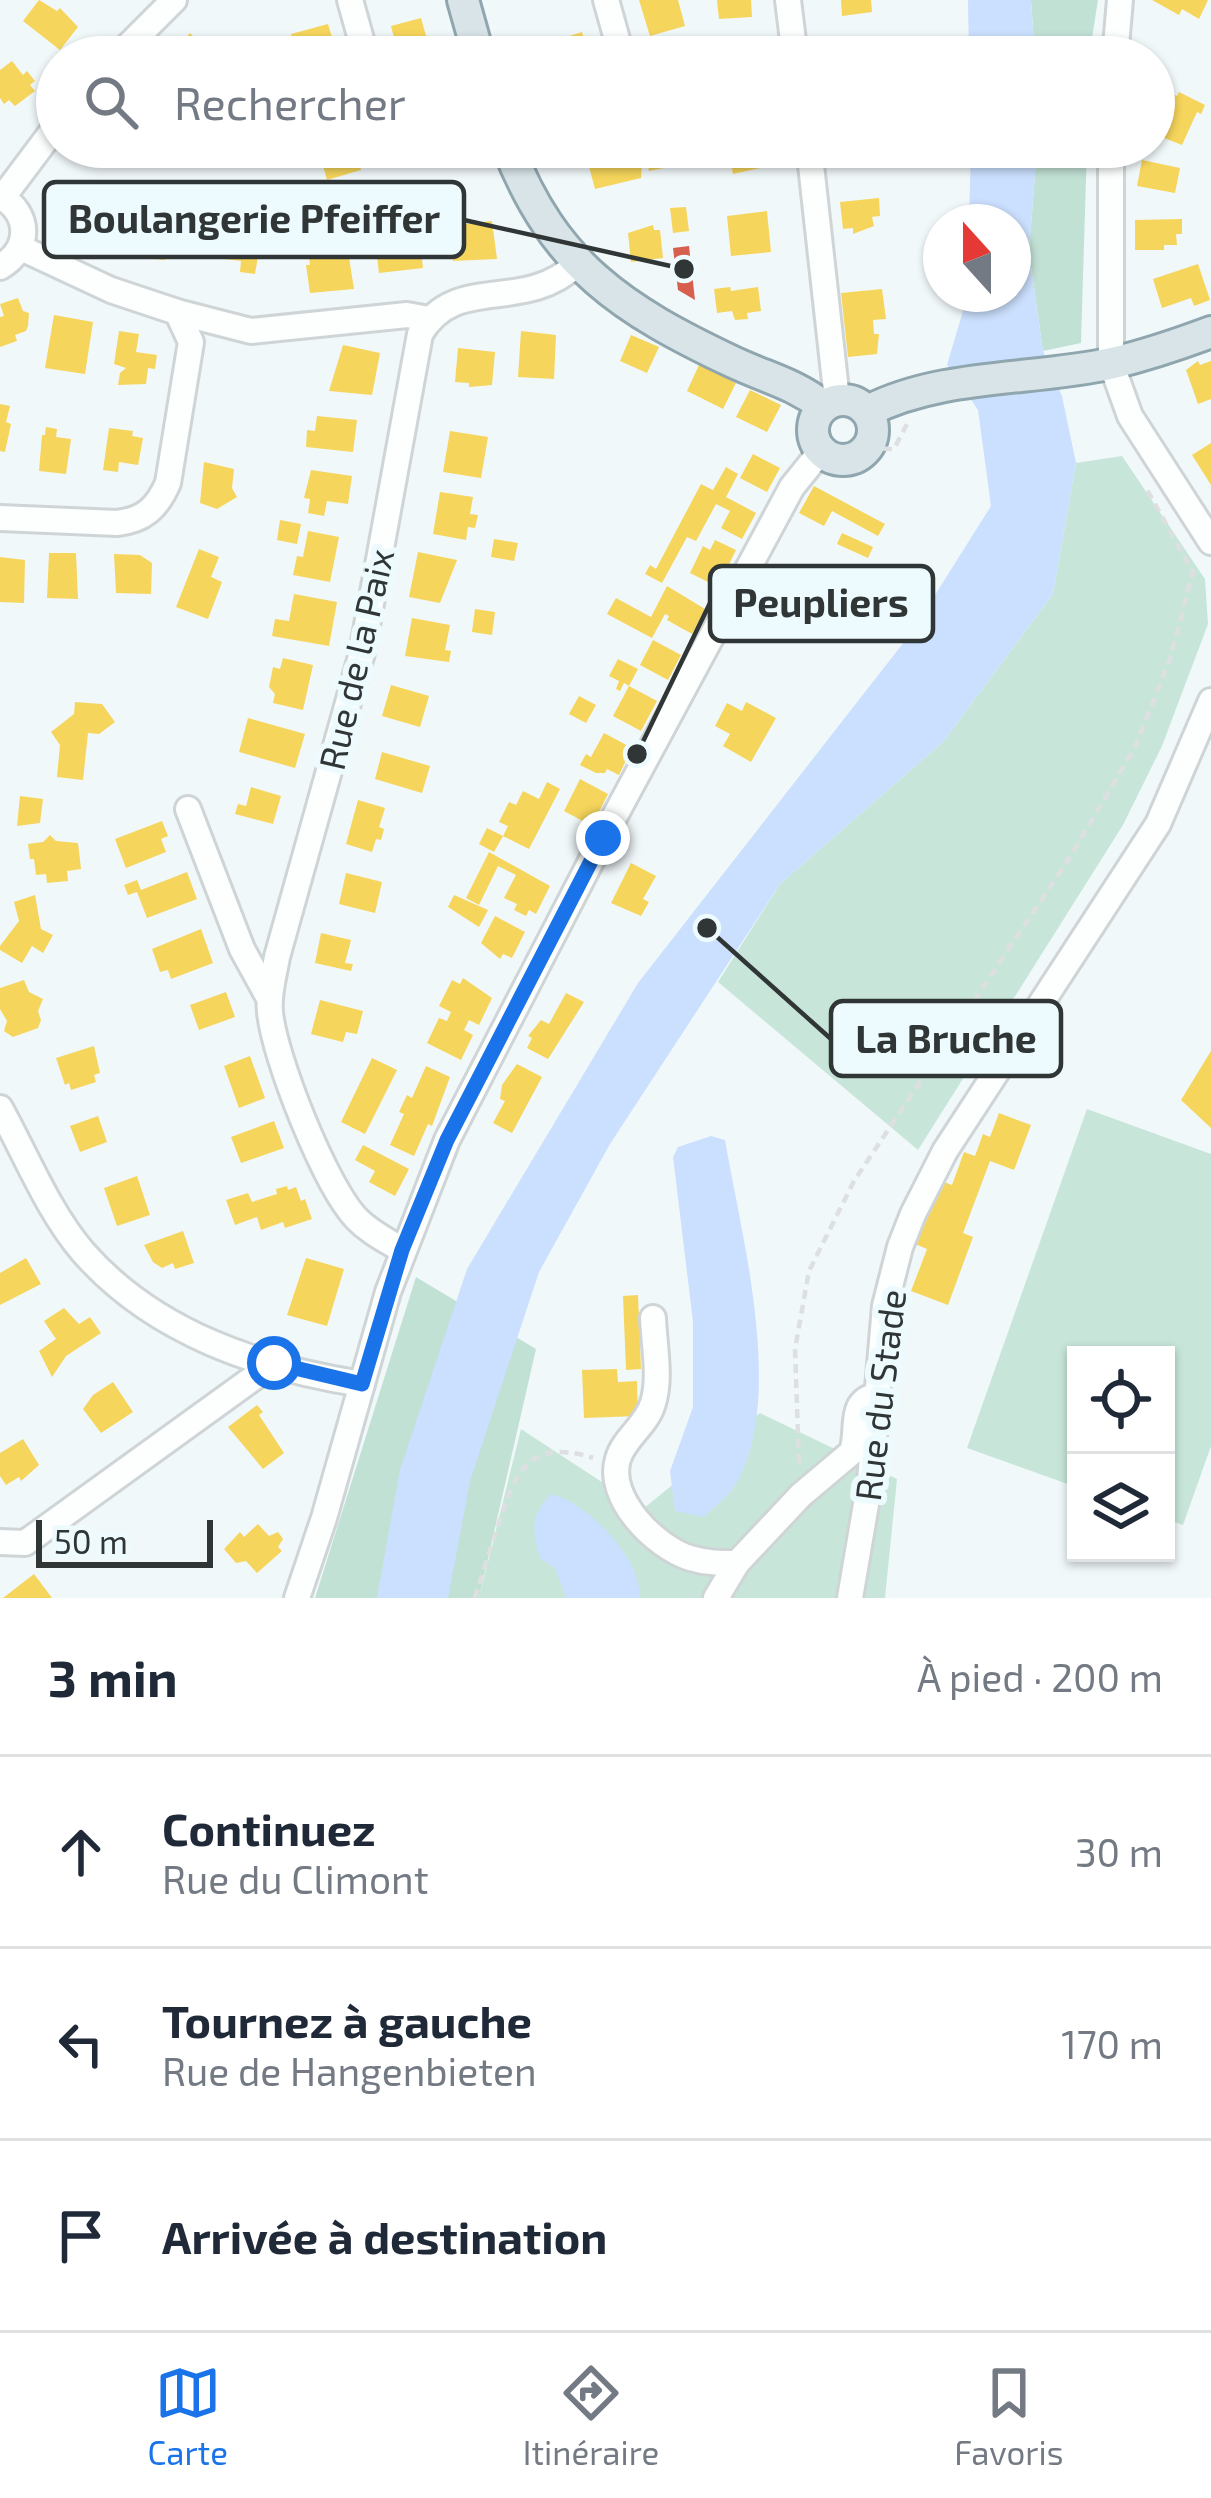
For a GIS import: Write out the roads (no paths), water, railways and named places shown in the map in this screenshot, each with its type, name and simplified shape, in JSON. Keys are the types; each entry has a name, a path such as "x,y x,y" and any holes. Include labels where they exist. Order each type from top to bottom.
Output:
{"main road":[{"path":"463,0 473,36"},
{"path":"518,168 544,219 577,264 610,293 660,327 739,365 830,403 849,399 868,411 873,423 868,448 845,460 821,451 813,428 830,403"},
{"path":"868,411 890,400 938,389 1111,363 1211,332"}],"street":[{"path":"138,36 174,0"},
{"path":"350,0 360,36"},
{"path":"607,0 616,36"},
{"path":"788,0 792,36"},
{"path":"1117,36 1120,0"},
{"path":"0,267 13,260 25,230 16,207 2,197 36,152"},
{"path":"811,168 830,403"},
{"path":"1111,168 1111,363 1130,416 1211,542"},
{"path":"21,248 111,290 251,331 407,315 429,319 450,301 523,293 547,285 577,264"},
{"path":"0,518 136,521 160,500 168,483 191,342 177,312"},
{"name":"Rue de la Paix","path":"402,1250 369,1231 329,1178 274,1032 269,998 362,653 414,359 429,319"},
{"path":"297,1598 402,1250 447,1140 792,488 821,451"},
{"name":"Rue du Stade","path":"850,1598 870,1481 891,1277 927,1181 1158,824 1211,701"},
{"name":"Rue de la Paix","path":"188,809 242,949 269,998"},
{"path":"0,1108 65,1227 103,1271 167,1323 214,1345 362,1384"},
{"path":"653,1318 655,1400 648,1417 622,1448 617,1483 625,1502 667,1547 712,1563 737,1563"},
{"path":"0,1542 26,1543 274,1363"},
{"path":"716,1598 737,1563 801,1495 852,1452 857,1405 878,1395"}],"water":[{"path":"968,0 1031,0 1034,36 969,36"},
{"path":"970,168 1035,168 1031,226 1031,204 969,204"},
{"path":"1031,266 1043,351 1062,396 1076,463 1053,594 943,742 780,884 610,1144 539,1272 470,1481 448,1598 377,1598 400,1470 467,1269 638,983 911,633 991,506 978,410 947,365 963,312 1031,312"},
{"path":"711,1136 725,1140 749,1267 759,1362 751,1448 736,1484 704,1517 675,1511 670,1471 693,1407 693,1322 673,1157 678,1147"},
{"path":"551,1494 581,1508 610,1534 632,1566 640,1598 566,1598 555,1568 540,1558 535,1539 536,1517"}],"place":[{"name":"Boulangerie Pfeiffer","path":"684,269"},
{"name":"Peupliers","path":"637,754"},
{"name":"La Bruche","path":"707,928"}]}
